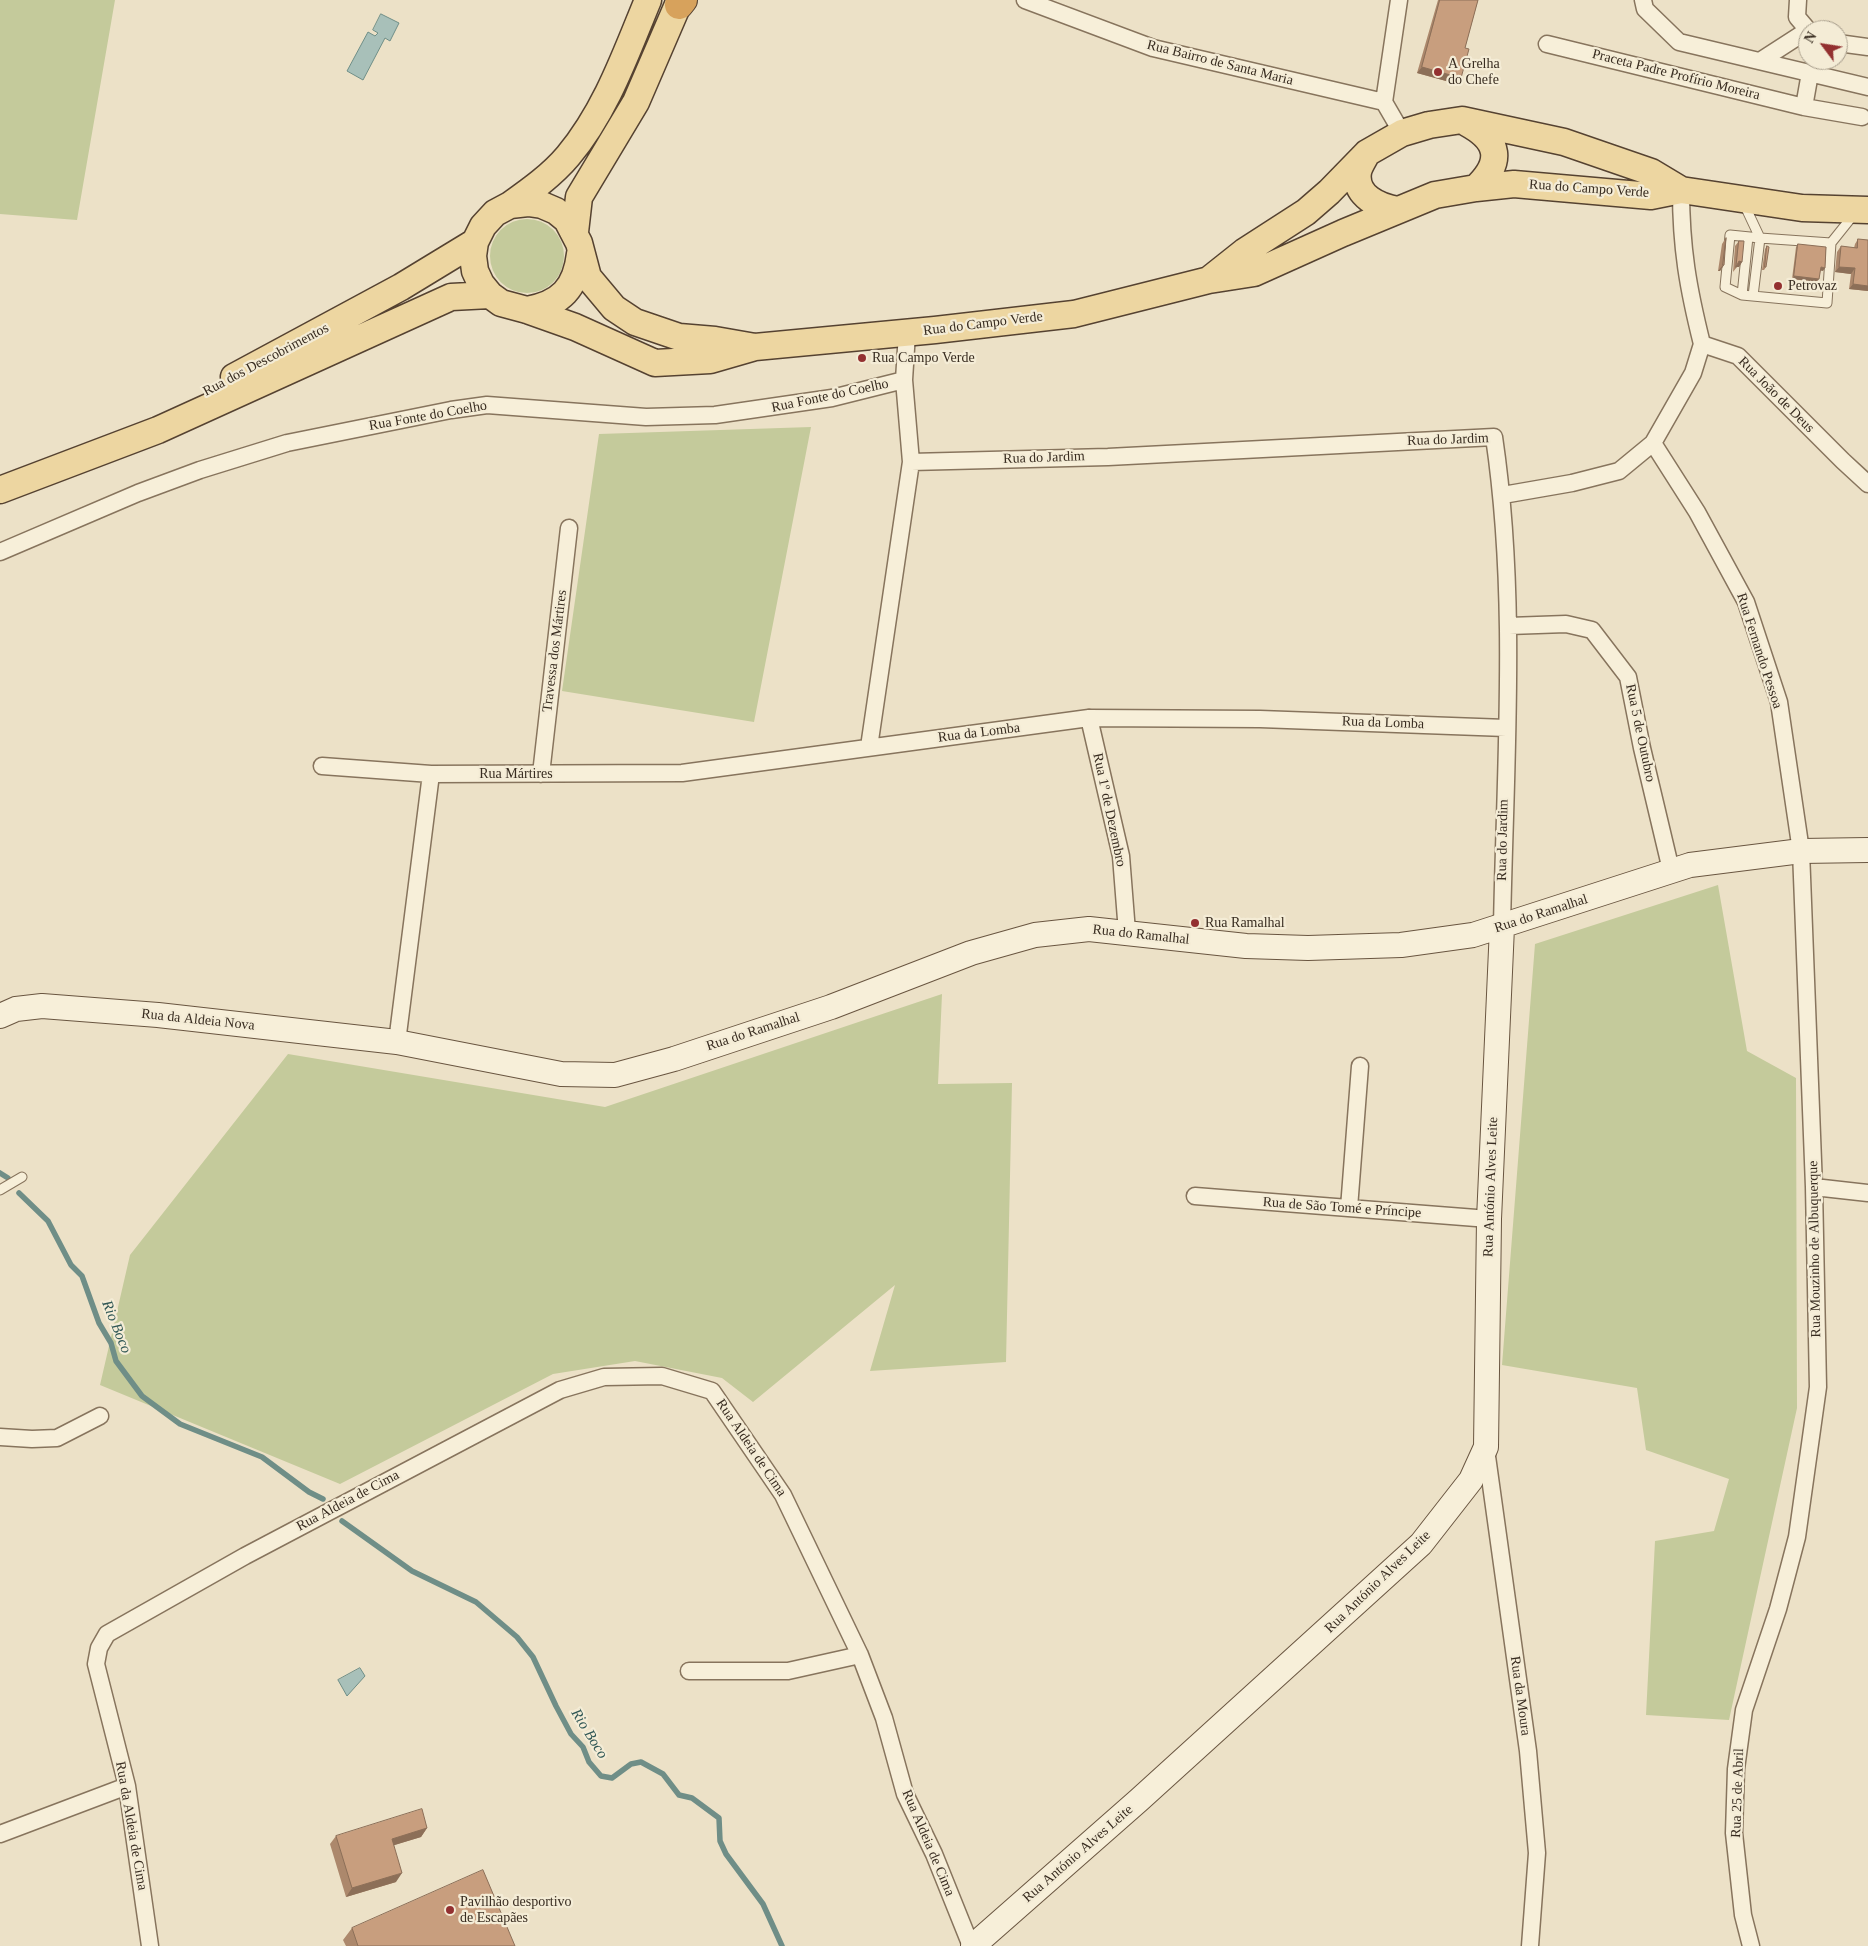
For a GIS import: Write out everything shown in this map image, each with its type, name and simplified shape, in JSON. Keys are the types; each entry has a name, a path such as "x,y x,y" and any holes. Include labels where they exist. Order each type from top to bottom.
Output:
{"main road":[{"path":"490,296 481,284 475,271 473,256 475,242 483,226 495,213 510,205 548,177 568,155 597,114 648,0"},
{"path":"527,310 544,307 559,299 578,271 579,197 636,102 681,2"},
{"path":"1462,120 1480,130 1491,142 1495,155 1494,166 1476,188"},
{"name":"Rua do Campo Verde","path":"1209,280 1244,252 1306,212 1329,192 1367,153 1402,133 1429,124 1462,120 1564,142 1651,172 1681,190"},
{"path":"1367,153 1358,172 1359,185 1370,201 1384,208 1398,210"},
{"name":"Rua do Campo Verde","path":"490,296 514,308 527,310 574,327 655,363 710,360 755,347 907,333 1074,314 1209,280 1254,273 1435,195 1514,184 1651,196 1681,190"},
{"path":"1681,190 1802,208 1863,210"},
{"name":"Rua do Campo Verde","path":"510,205 528,203 542,205 556,211 567,220 588,277 614,308 635,322 679,337 715,340 755,347"},
{"name":"Rua dos Descobrimentos","path":"52,469 192,400 401,287 475,242"},
{"name":"Rua dos Descobrimentos","path":"0,490 158,430 451,297 490,296"}],"street":[{"name":"Rua Bairro de Santa Maria","path":"1025,0 1152,48 1384,102"},
{"path":"1400,0 1384,102 1402,133"},
{"path":"1642,0 1645,9 1678,42 1868,87"},
{"path":"1798,0 1797,17 1800,20"},
{"path":"1760,61 1798,36"},
{"name":"Praceta Padre Profírio Moreira","path":"1547,44 1804,107 1862,117"},
{"path":"1848,45 1868,48"},
{"path":"1804,107 1810,73"},
{"path":"1503,495 1572,483 1619,471 1653,443 1693,373 1702,344 1688,287 1681,236 1681,190"},
{"path":"869,747 912,462 904,380 907,333"},
{"name":"Rua João de Deus","path":"1702,344 1738,356 1842,461 1868,484"},
{"name":"Rua Fonte do Coelho","path":"0,552 138,493 200,470 287,443 451,410 487,405 646,416 715,415 815,401 904,380"},
{"name":"Rua do Jardim","path":"912,462 1108,456 1494,437 1503,495 1509,626 1502,927"},
{"name":"Rua Fernando Pessoa","path":"1653,443 1697,512 1746,602 1779,702 1800,850"},
{"name":"Travessa dos Mártires","path":"541,774 569,528"},
{"name":"Rua 5 de Outubro","path":"1509,626 1566,624 1592,630 1628,677 1642,748 1672,870"},
{"name":"Rua da Lomba","path":"869,747 1089,718 1260,719 1506,728"},
{"name":"Rua 1º de Dezembro","path":"1089,718 1121,856 1127,932"},
{"name":"Rua Mártires","path":"322,766 431,774 682,773 869,747"},
{"path":"397,1042 431,774"},
{"name":"Rua do Ramalhal","path":"397,1042 561,1074 615,1075 674,1059 831,1007 1002,942 1058,932 1089,929 1246,946 1369,948 1473,935 1672,870 1717,860 1800,850 1868,850"},
{"name":"Rua Mouzinho de Albuquerque","path":"1766,1642 1797,1537 1818,1387 1814,1187 1800,850"},
{"name":"Rua António Alves Leite","path":"972,1946 1139,1800 1421,1544 1471,1480 1486,1446 1489,1219 1502,927"},
{"name":"Rua da Aldeia Nova","path":"0,1016 16,1009 68,1007 158,1015 397,1042"},
{"path":"1349,1208 1360,1066"},
{"path":"1814,1187 1868,1194"},
{"name":"Rua de São Tomé e Príncipe","path":"1195,1196 1489,1219"},
{"name":"Rua Aldeia de Cima","path":"99,1648 107,1634 245,1556 560,1390 604,1377 662,1376 712,1391 783,1495 860,1655 884,1718 905,1794 934,1854 972,1946"},
{"path":"0,1437 32,1440 57,1438 100,1416"},
{"name":"Rua da Moura","path":"1486,1446 1528,1751 1536,1844 1530,1946"},
{"name":"Rua 25 de Abril","path":"1751,1946 1744,1915 1734,1833 1736,1769 1744,1710 1766,1642"},
{"name":"Rua da Aldeia de Cima","path":"99,1648 96,1664 127,1786 150,1946"},
{"path":"689,1672 788,1671 860,1655"},
{"path":"0,1834 127,1786"}],"lane":[{"path":"1742,200 1760,238 1754,296"},
{"path":"1831,243 1730,235 1725,287 1742,295 1827,303 1831,243 1863,210"},
{"path":"1742,295 1748,237"},
{"path":"0,1190 22,1177"}],"green space":[{"path":"0,0 115,0 77,220 0,214"},
{"path":"527,219 541,222 553,230 561,242 564,256 561,270 553,282 541,290 527,293 513,290 501,282 493,270 490,256 493,242 501,230 513,222"},
{"path":"811,427 754,722 562,691 599,434"},
{"path":"1718,885 1747,1051 1796,1078 1797,1408 1729,1720 1646,1715 1655,1541 1714,1531 1729,1479 1646,1450 1637,1388 1502,1365 1535,944"},
{"path":"942,994 938,1084 1012,1083 1006,1362 870,1371 895,1285 753,1402 722,1378 635,1361 553,1374 340,1484 100,1385 130,1255 288,1054 605,1107"}],"water":[{"path":"381,14 399,23 390,41 385,38 363,80 347,71 368,32 375,36 378,33 373,30"},
{"path":"360,1668 365,1676 347,1696 338,1680"}],"building":[{"path":"1440,0 1478,0 1465,48 1469,49 1461,78 1422,67"},
{"path":"1858,239 1868,240 1868,286 1853,284 1855,268 1839,267 1841,246 1857,248"},
{"path":"1739,241 1744,241 1742,262 1739,261 1736,267"},
{"path":"1798,244 1826,247 1825,268 1821,267 1819,279 1794,276"},
{"path":"1767,246 1769,247 1765,267"},
{"path":"422,1809 427,1828 392,1839 402,1873 352,1888 336,1836"},
{"name":"Pavilhão desportivo de Escapães","path":"483,1870 515,1946 358,1946 352,1928"}],"waterway":[{"name":"Rio Boco","path":"0,1173 8,1178"},
{"name":"Rio Boco","path":"19,1193 48,1221 71,1265 82,1276 99,1323 111,1343 116,1361 142,1396 180,1424 262,1457 309,1492 323,1499"},
{"name":"Rio Boco","path":"342,1521 412,1571 476,1602 517,1637 533,1657 571,1734 583,1747 589,1762 601,1776 612,1778 631,1764 641,1762 663,1774 679,1795 692,1798 719,1818 720,1841 726,1854 763,1904 782,1946"}],"place":[{"name":"A Grelha do Chefe","path":"1438,72"},
{"name":"Petrovaz","path":"1778,286"},
{"name":"Rua Campo Verde","path":"862,358"},
{"name":"Rua Ramalhal","path":"1195,923"},
{"name":"Pavilhão desportivo de Escapães","path":"450,1910"}]}
